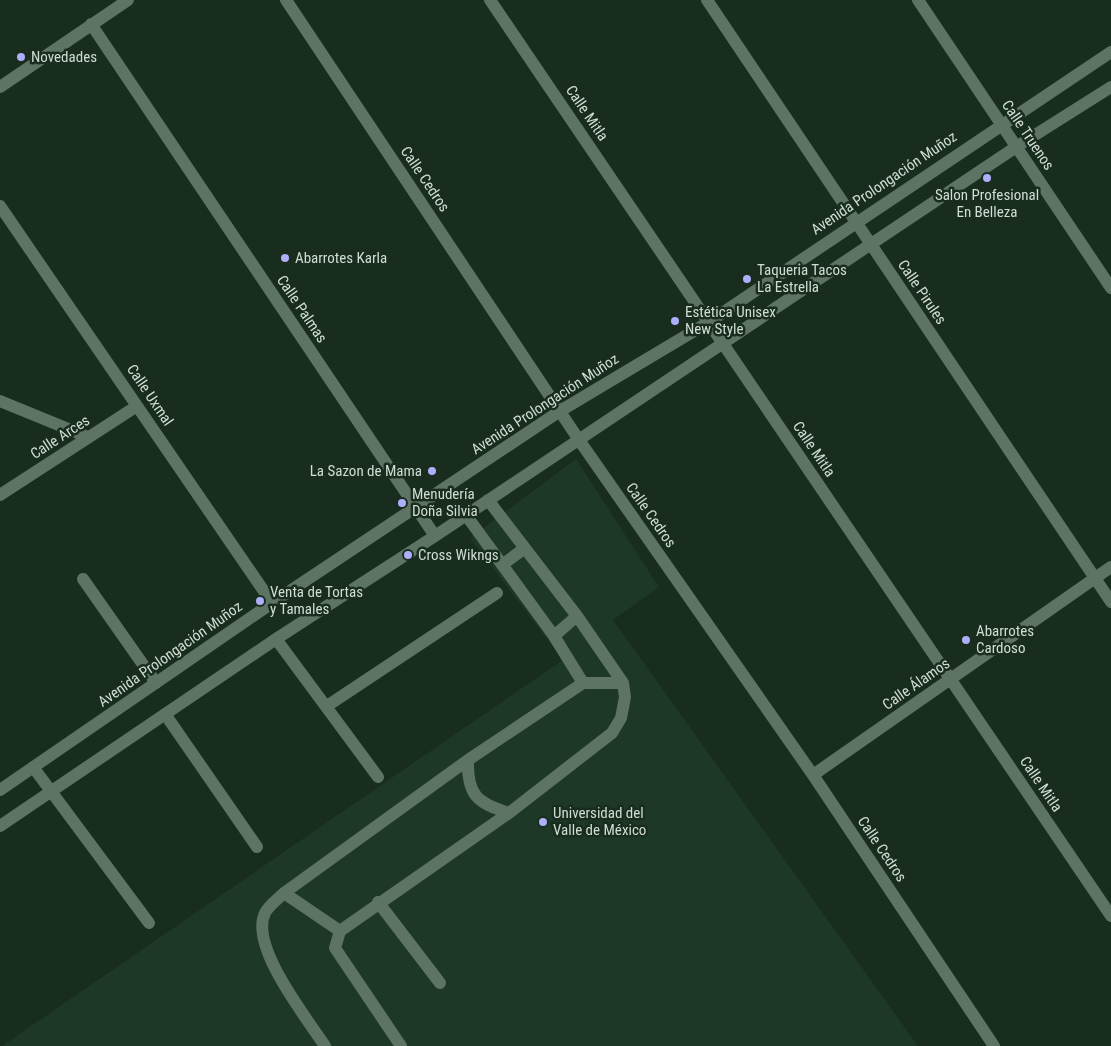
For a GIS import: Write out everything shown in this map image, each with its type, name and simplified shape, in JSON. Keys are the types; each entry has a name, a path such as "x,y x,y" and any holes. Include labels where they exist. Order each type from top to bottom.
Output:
{"street":[{"path":"0,87 128,0"},
{"name":"Calle Cedros","path":"286,0 579,440 813,776 994,1046"},
{"name":"Calle Mitla","path":"490,0 1111,916"},
{"name":"Calle Pirules","path":"707,0 1111,602"},
{"name":"Calle Truenos","path":"918,0 1111,288"},
{"name":"Calle Palmas","path":"91,24 436,536"},
{"name":"Avenida Prolongación Muñoz","path":"0,790 272,603 560,411 709,322 856,221 1111,52"},
{"path":"0,826 276,639 436,536 1016,146 1111,87"},
{"name":"Calle Uxmal","path":"0,206 272,603"},
{"path":"0,401 88,437"},
{"name":"Calle Arces","path":"0,495 137,406"},
{"path":"400,1046 335,948 340,931 378,902 509,813 612,733 621,718 625,697 623,683 577,616 488,500"},
{"path":"466,516 554,636 583,682"},
{"path":"502,565 525,548"},
{"name":"Calle Álamos","path":"813,776 1111,567"},
{"path":"83,579 156,683"},
{"path":"327,706 497,593"},
{"path":"554,636 577,616"},
{"path":"276,639 378,777"},
{"path":"325,1046 269,958 261,933 265,912 284,893 468,760 583,682 623,683"},
{"path":"166,714 258,847"},
{"path":"468,760 468,780 476,797 487,806 509,813"},
{"path":"33,767 149,923"},
{"path":"284,893 340,931"},
{"path":"378,902 440,983"}],"shaded area":[{"name":"Universidad del Valle de México","path":"576,459 659,587 613,620 918,1046 2,1046 563,660 470,538"}],"place":[{"name":"Novedades","path":"21,57"},
{"name":"Salon Profesional En Belleza","path":"987,178"},
{"name":"Abarrotes Karla","path":"285,258"},
{"name":"Taqueria Tacos La Estrella","path":"747,279"},
{"name":"Estética Unisex New Style","path":"675,321"},
{"name":"La Sazon de Mama","path":"432,471"},
{"name":"Menudería Doña Silvia","path":"402,503"},
{"name":"Cross Wikngs","path":"408,555"},
{"name":"Venta de Tortas y Tamales","path":"260,601"},
{"name":"Abarrotes Cardoso","path":"966,640"},
{"name":"Universidad del Valle de México","path":"543,822"}]}
